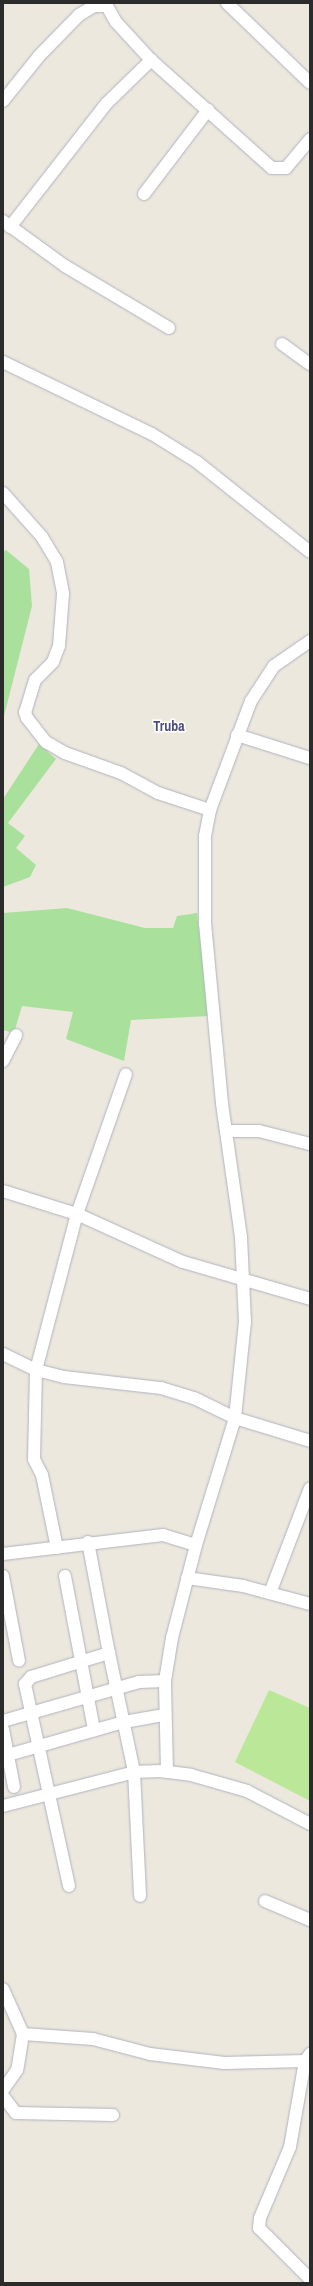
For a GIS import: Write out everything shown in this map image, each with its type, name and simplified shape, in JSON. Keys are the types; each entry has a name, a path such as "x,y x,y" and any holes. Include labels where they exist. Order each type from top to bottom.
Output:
{"street":[{"path":"227,3 310,83"},
{"path":"3,101 39,56 79,15 94,6 108,4 116,22 151,60 272,168 286,168 310,140"},
{"path":"151,60 107,103 7,224 65,266 169,328"},
{"path":"144,194 208,110"},
{"path":"282,344 310,364"},
{"path":"3,362 152,434 197,462 310,552"},
{"path":"3,493 42,537 57,562 63,594 59,646 53,662 35,680 26,712 27,718 46,742 66,753 127,776 158,793 210,810"},
{"path":"167,1772 164,1715 165,1681 187,1578 235,1418 245,1322 244,1279 237,1198 226,1131 203,896 205,836 210,810 251,701 274,666 310,641"},
{"path":"237,735 310,758"},
{"path":"3,1061 16,1035"},
{"path":"56,1548 42,1476 34,1459 36,1370 77,1214 126,1074"},
{"path":"226,1131 259,1130 310,1144"},
{"path":"3,1191 77,1214 183,1262 310,1299"},
{"path":"3,1354 36,1370 64,1377 161,1388 194,1398 235,1418 310,1441"},
{"path":"270,1592 310,1488"},
{"path":"3,1554 56,1548 88,1542 163,1536 196,1545"},
{"path":"88,1542 134,1772 140,1896"},
{"path":"3,1576 19,1661"},
{"path":"65,1576 94,1730"},
{"path":"187,1578 270,1592 310,1604"},
{"path":"69,1886 31,1714 27,1679 110,1653"},
{"path":"3,1721 31,1714 118,1687 139,1682 165,1681"},
{"path":"8,1755 124,1722 164,1715"},
{"path":"3,1729 14,1787"},
{"path":"3,1806 49,1792 134,1772 167,1772 191,1775 247,1791 310,1824"},
{"path":"265,1901 310,1920"},
{"path":"3,1989 23,2034 17,2070 3,2090"},
{"path":"23,2034 93,2039 150,2054 224,2063 308,2058 290,2147 260,2218 259,2228 310,2279"},
{"path":"3,2096 16,2113 113,2115"}],"green space":[{"path":"6,550 29,569 32,606 3,720 3,552"},
{"path":"39,744 56,759 8,823 25,836 16,848 36,865 30,877 3,887 3,799"},
{"path":"67,908 145,928 173,928 177,916 197,913 209,1016 131,1020 124,1061 66,1039 73,1012 22,1006 14,1033 3,1030 3,913"},
{"path":"269,1690 310,1708 310,1801 235,1762"}],"district":[{"name":"Truba","path":"169,726"}]}
